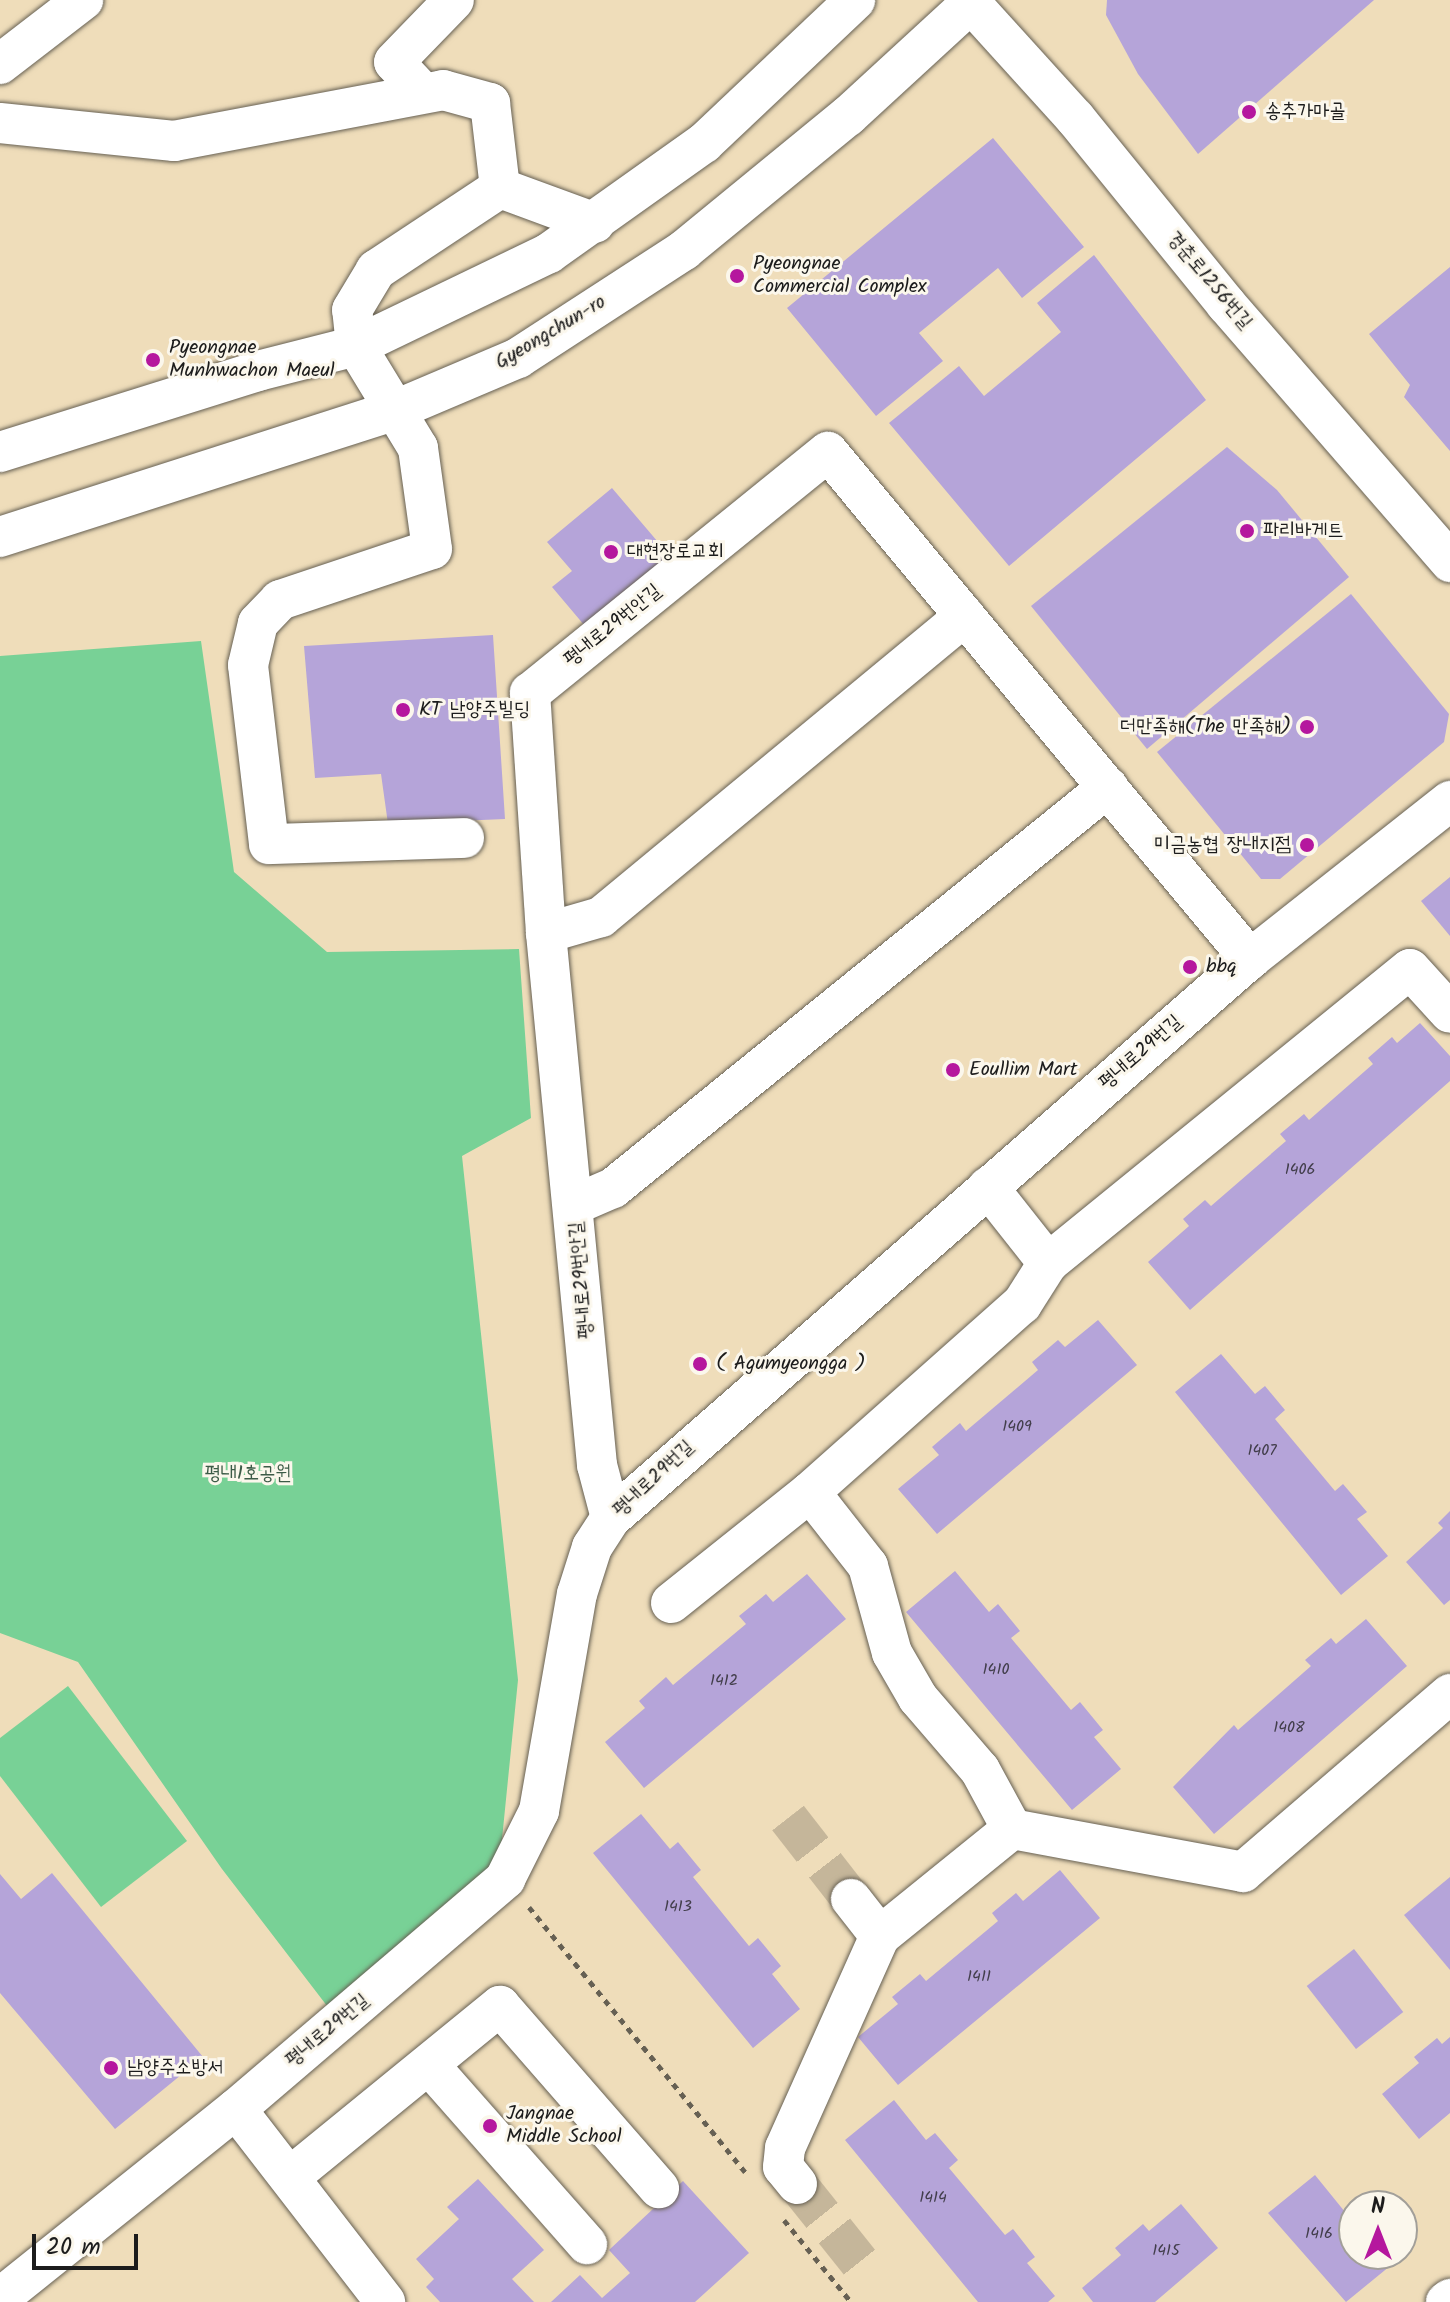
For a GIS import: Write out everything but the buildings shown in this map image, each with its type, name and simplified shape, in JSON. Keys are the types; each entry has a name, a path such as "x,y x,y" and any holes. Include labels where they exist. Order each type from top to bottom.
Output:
{"street":[{"path":"0,64 83,0"},
{"path":"423,93 394,62 454,0"},
{"path":"0,452 258,371 356,346 461,299 595,223 704,143 855,0"},
{"name":"Gyeongchun-ro","path":"0,537 393,411 518,358 684,250 848,116 971,1"},
{"name":"경춘로1256번길","path":"971,1 1075,118 1226,304 1450,562"},
{"path":"0,123 174,141 443,90 490,103 500,188"},
{"path":"500,188 595,223"},
{"path":"464,838 269,844 248,665 258,623 280,600 432,549 418,448 356,346 352,310 376,270 500,188"},
{"name":"평내로29번안길","path":"611,1518 597,1465 576,1204 546,933 530,693 828,452 1250,959"},
{"path":"546,933 601,917 965,616"},
{"path":"576,1204 613,1188 1108,787"},
{"name":"평내로29번길","path":"0,2298 236,2109 505,1879 539,1811 577,1594 592,1547 611,1518 1250,959 1450,801"},
{"path":"671,1603 810,1492 1022,1304 1048,1263 1410,969 1450,1013"},
{"path":"988,1187 1048,1263"},
{"path":"810,1492 868,1566 892,1653 918,1698 980,1770 1012,1829"},
{"path":"789,2201 783,2167 785,2148 880,1936 1012,1829 1243,1872 1450,1694"},
{"path":"851,1899 880,1936"},
{"path":"290,2177 500,2006 659,2188"},
{"path":"429,2065 587,2244"},
{"path":"236,2109 385,2302"}],"path":[{"path":"505,1879 752,2181"},
{"path":"789,2201 851,2302"}],"green space":[{"name":"평내1호공원","path":"201,641 234,872 327,952 519,949 531,1118 462,1156 518,1680 499,1869 334,2015 222,1869 78,1662 0,1633 0,656"},
{"path":"68,1686 187,1841 101,1907 0,1776 0,1738"}],"tunnel":[{"path":"788,1818 851,1899"},
{"path":"797,2184 864,2268"}],"place":[{"name":"송추가마골","path":"1249,112"},
{"name":"Pyeongnae Commercial Complex","path":"737,276"},
{"name":"Pyeongnae Munhwachon Maeul","path":"153,360"},
{"name":"파리바게트","path":"1247,531"},
{"name":"대현장로교회","path":"611,552"},
{"name":"KT 남양주빌딩","path":"403,710"},
{"name":"더만족해(The 만족해)","path":"1307,727"},
{"name":"미금농협 장내지점","path":"1307,845"},
{"name":"bbq","path":"1190,967"},
{"name":"Eoullim Mart","path":"953,1070"},
{"name":"( Agumyeongga )","path":"700,1364"},
{"name":"남양주소방서","path":"111,2068"},
{"name":"Jangnae Middle School","path":"490,2126"}]}
